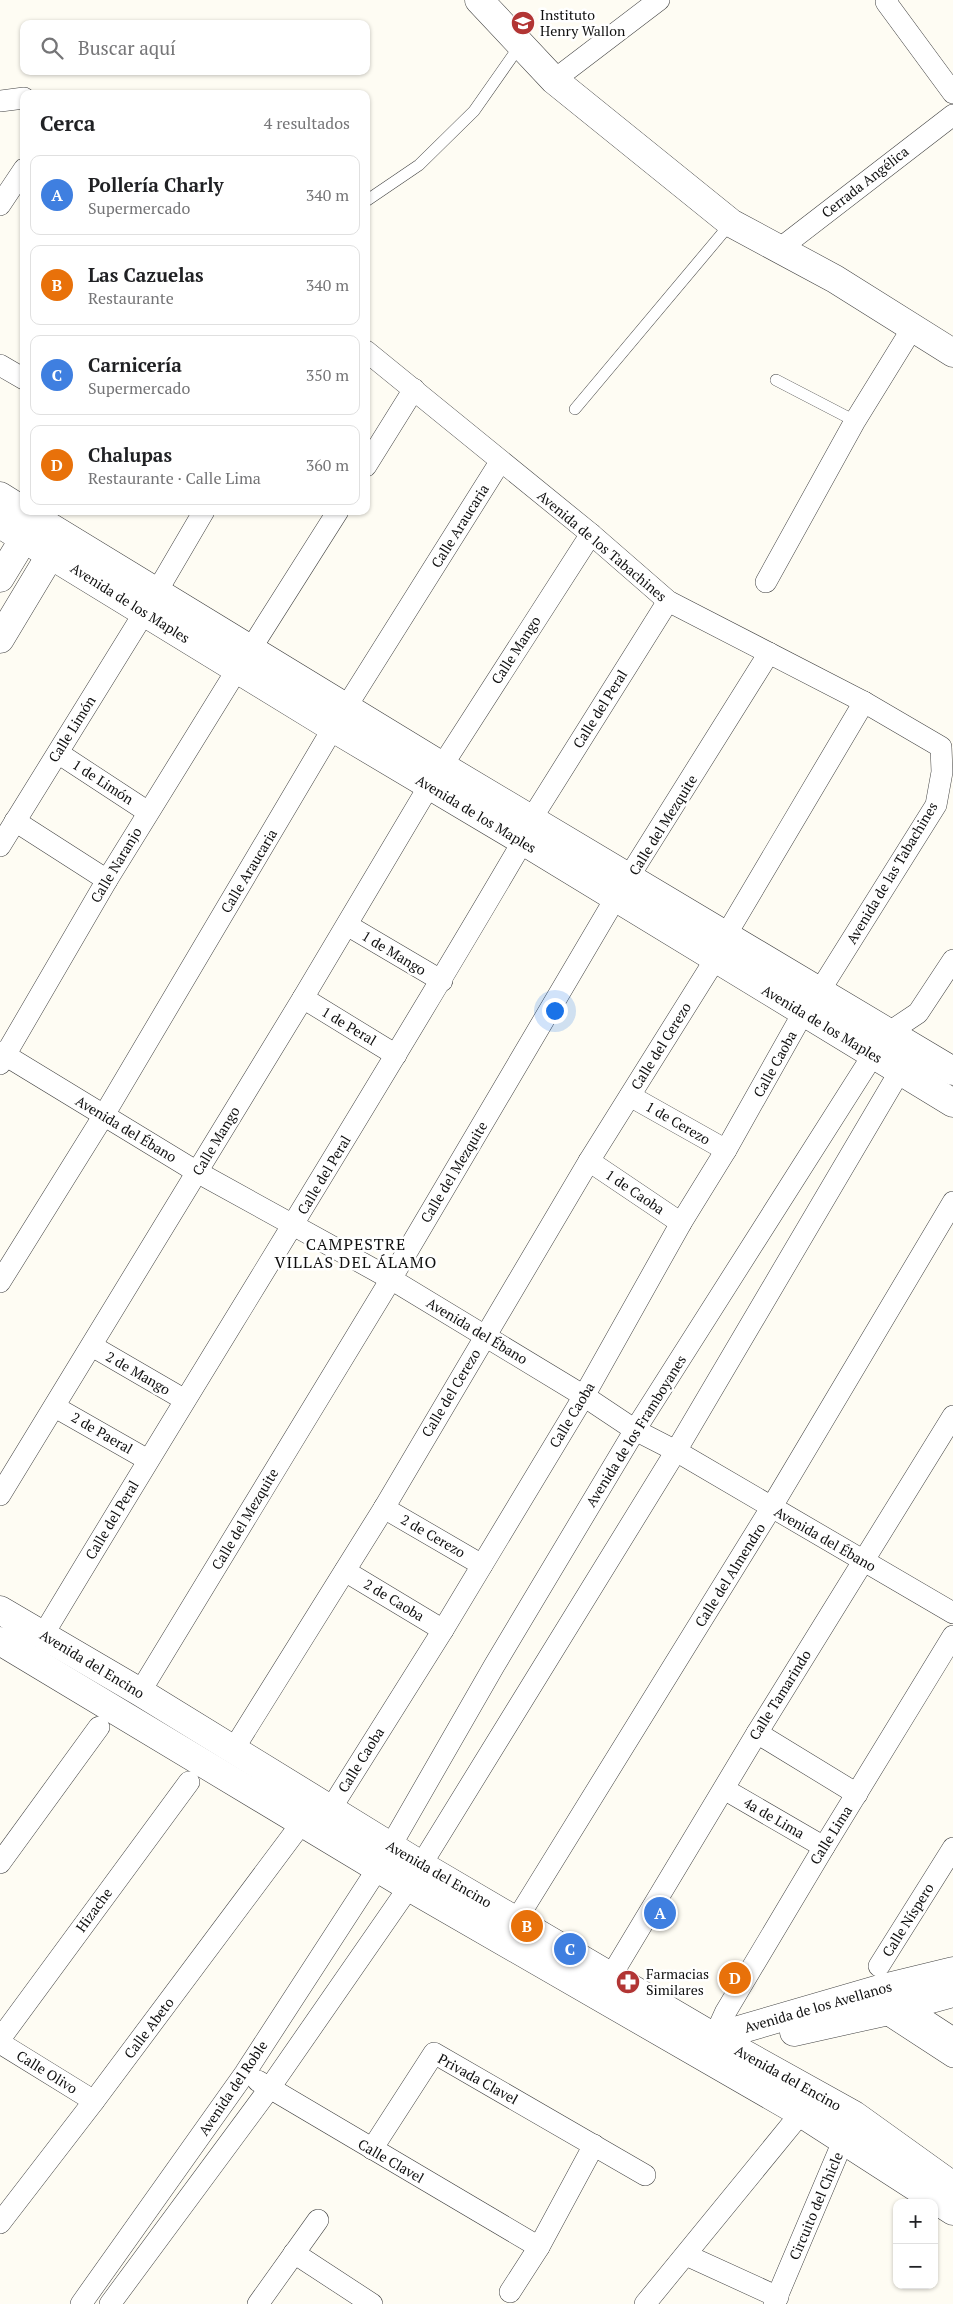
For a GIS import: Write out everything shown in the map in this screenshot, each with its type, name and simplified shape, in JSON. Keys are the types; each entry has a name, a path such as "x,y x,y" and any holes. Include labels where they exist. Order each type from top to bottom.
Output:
{"street":[{"path":"480,0 554,80 731,223 778,250 835,278 953,353"},
{"path":"554,80 659,0"},
{"path":"888,0 886,2 953,93"},
{"path":"0,100 20,98"},
{"name":"Cerrada Angélica","path":"778,250 953,114"},
{"path":"0,205 20,175"},
{"path":"766,582 855,421 913,327"},
{"name":"Avenida de los Tabachines","path":"370,354 500,462 591,534 668,601 864,702 941,747"},
{"path":"0,365 20,377"},
{"path":"370,460 414,389"},
{"name":"Calle Araucaria","path":"0,1282 104,1115 340,717 500,462"},
{"name":"Avenida de los Maples","path":"0,496 20,514"},
{"name":"Calle Limón","path":"0,846 150,603 202,515"},
{"name":"Calle Naranjo","path":"2,1057 148,812 335,515"},
{"path":"0,578 27,520"},
{"name":"Avenida de los Maples","path":"0,524 27,520 56,544 150,603 528,830 622,889 721,946 811,1003 873,1055 953,1103"},
{"name":"Calle Mango","path":"0,1495 436,776 591,534"},
{"path":"0,639 56,544"},
{"name":"Calle del Peral","path":"43,1636 148,1460 442,981 528,830 668,601"},
{"name":"Calle del Mezquite","path":"140,1692 391,1278 622,889 769,653"},
{"name":"Calle del Cerezo","path":"233,1750 384,1508 589,1161 721,946 864,702"},
{"name":"Avenida de las Tabachines","path":"811,1003 936,805 942,772 941,747"},
{"name":"1 de Limón","path":"58,752 148,812"},
{"path":"15,821 107,880"},
{"name":"1 de Mango","path":"347,924 442,981"},
{"name":"Avenida de los Framboyanes","path":"384,1856 635,1430 873,1055 888,1033 918,1013 953,960"},
{"name":"1 de Peral","path":"303,998 396,1054"},
{"name":"Avenida de los Maples","path":"811,1003 888,1033 953,1071"},
{"name":"Calle Caoba","path":"330,1810 443,1630 584,1396 681,1223 726,1150 811,1003"},
{"name":"Avenida de los Framboyanes","path":"415,1876 676,1451 901,1072 913,1048 918,1013"},
{"name":"Avenida del Ébano","path":"2,1057 104,1115 197,1172 391,1278 584,1396 635,1430 676,1451 953,1613"},
{"name":"1 de Cerezo","path":"630,1096 726,1150"},
{"name":"1 de Caoba","path":"589,1161 681,1223"},
{"name":"Calle del Almendro","path":"517,1919 771,1508 953,1202"},
{"name":"2 de Mango","path":"92,1346 185,1400"},
{"name":"2 de Paeral","path":"55,1407 148,1460"},
{"name":"Calle Tamarindo","path":"610,1976 757,1733 953,1416"},
{"name":"2 de Cerezo","path":"384,1508 482,1565"},
{"name":"2 de Caoba","path":"345,1571 443,1630"},
{"name":"Avenida del Encino","path":"0,1610 140,1692 330,1810 384,1856"},
{"name":"Calle Lima","path":"707,2046 824,1847 953,1636"},
{"name":"Avenida del Encino","path":"0,1641 384,1856 415,1876 707,2046 953,2186"},
{"path":"0,1863 99,1727"},
{"path":"757,1733 857,1794"},
{"name":"Hizache","path":"0,2039 189,1782"},
{"name":"4a de Lima","path":"724,1789 824,1847"},
{"name":"Calle Abeto","path":"3,2212 94,2101 296,1832"},
{"name":"Calle Níspero","path":"879,1966 953,1848"},
{"name":"Avenida del Roble","path":"81,2304 245,2073 384,1856"},
{"name":"Avenida del Encino","path":"415,1876 517,1919 610,1976 801,2113 849,2128 953,2211"},
{"name":"Avenida del Roble","path":"119,2301 269,2089 415,1876"},
{"name":"Avenida de los Avellanos","path":"707,2046 953,1971"},
{"name":"Avenida de los Avellanos","path":"707,2046 894,2009 953,1993"},
{"path":"894,2009 953,2038"},
{"path":"894,2009 953,2057"},
{"name":"Calle Olivo","path":"0,2043 94,2101"},
{"name":"Privada Clavel","path":"372,2149 434,2053 645,2175"},
{"name":"Calle Clavel","path":"245,2073 269,2089 539,2247"},
{"path":"645,2304 801,2113"},
{"name":"Circuito del Chicle","path":"686,2255 776,2300 849,2128"},
{"path":"510,2292 539,2247 594,2145"},
{"path":"258,2304 318,2220"},
{"path":"294,2253 372,2304"},
{"path":"98,2281 119,2301"}],"lane":[{"path":"370,198 419,165 474,111 521,44"},
{"path":"574,409 731,223"},
{"path":"776,380 855,421"}],"place":[{"name":"Instituto Henry Wallon","path":"523,23"},
{"name":"Pollería Charly","path":"660,1913"},
{"name":"Las Cazuelas","path":"527,1926"},
{"name":"Carnicería","path":"570,1949"},
{"name":"Chalupas","path":"735,1978"},
{"name":"Farmacias Similares","path":"628,1982"}],"district":[{"name":"CAMPESTRE VILLAS DEL ÁLAMO","path":"356,1253"}]}
